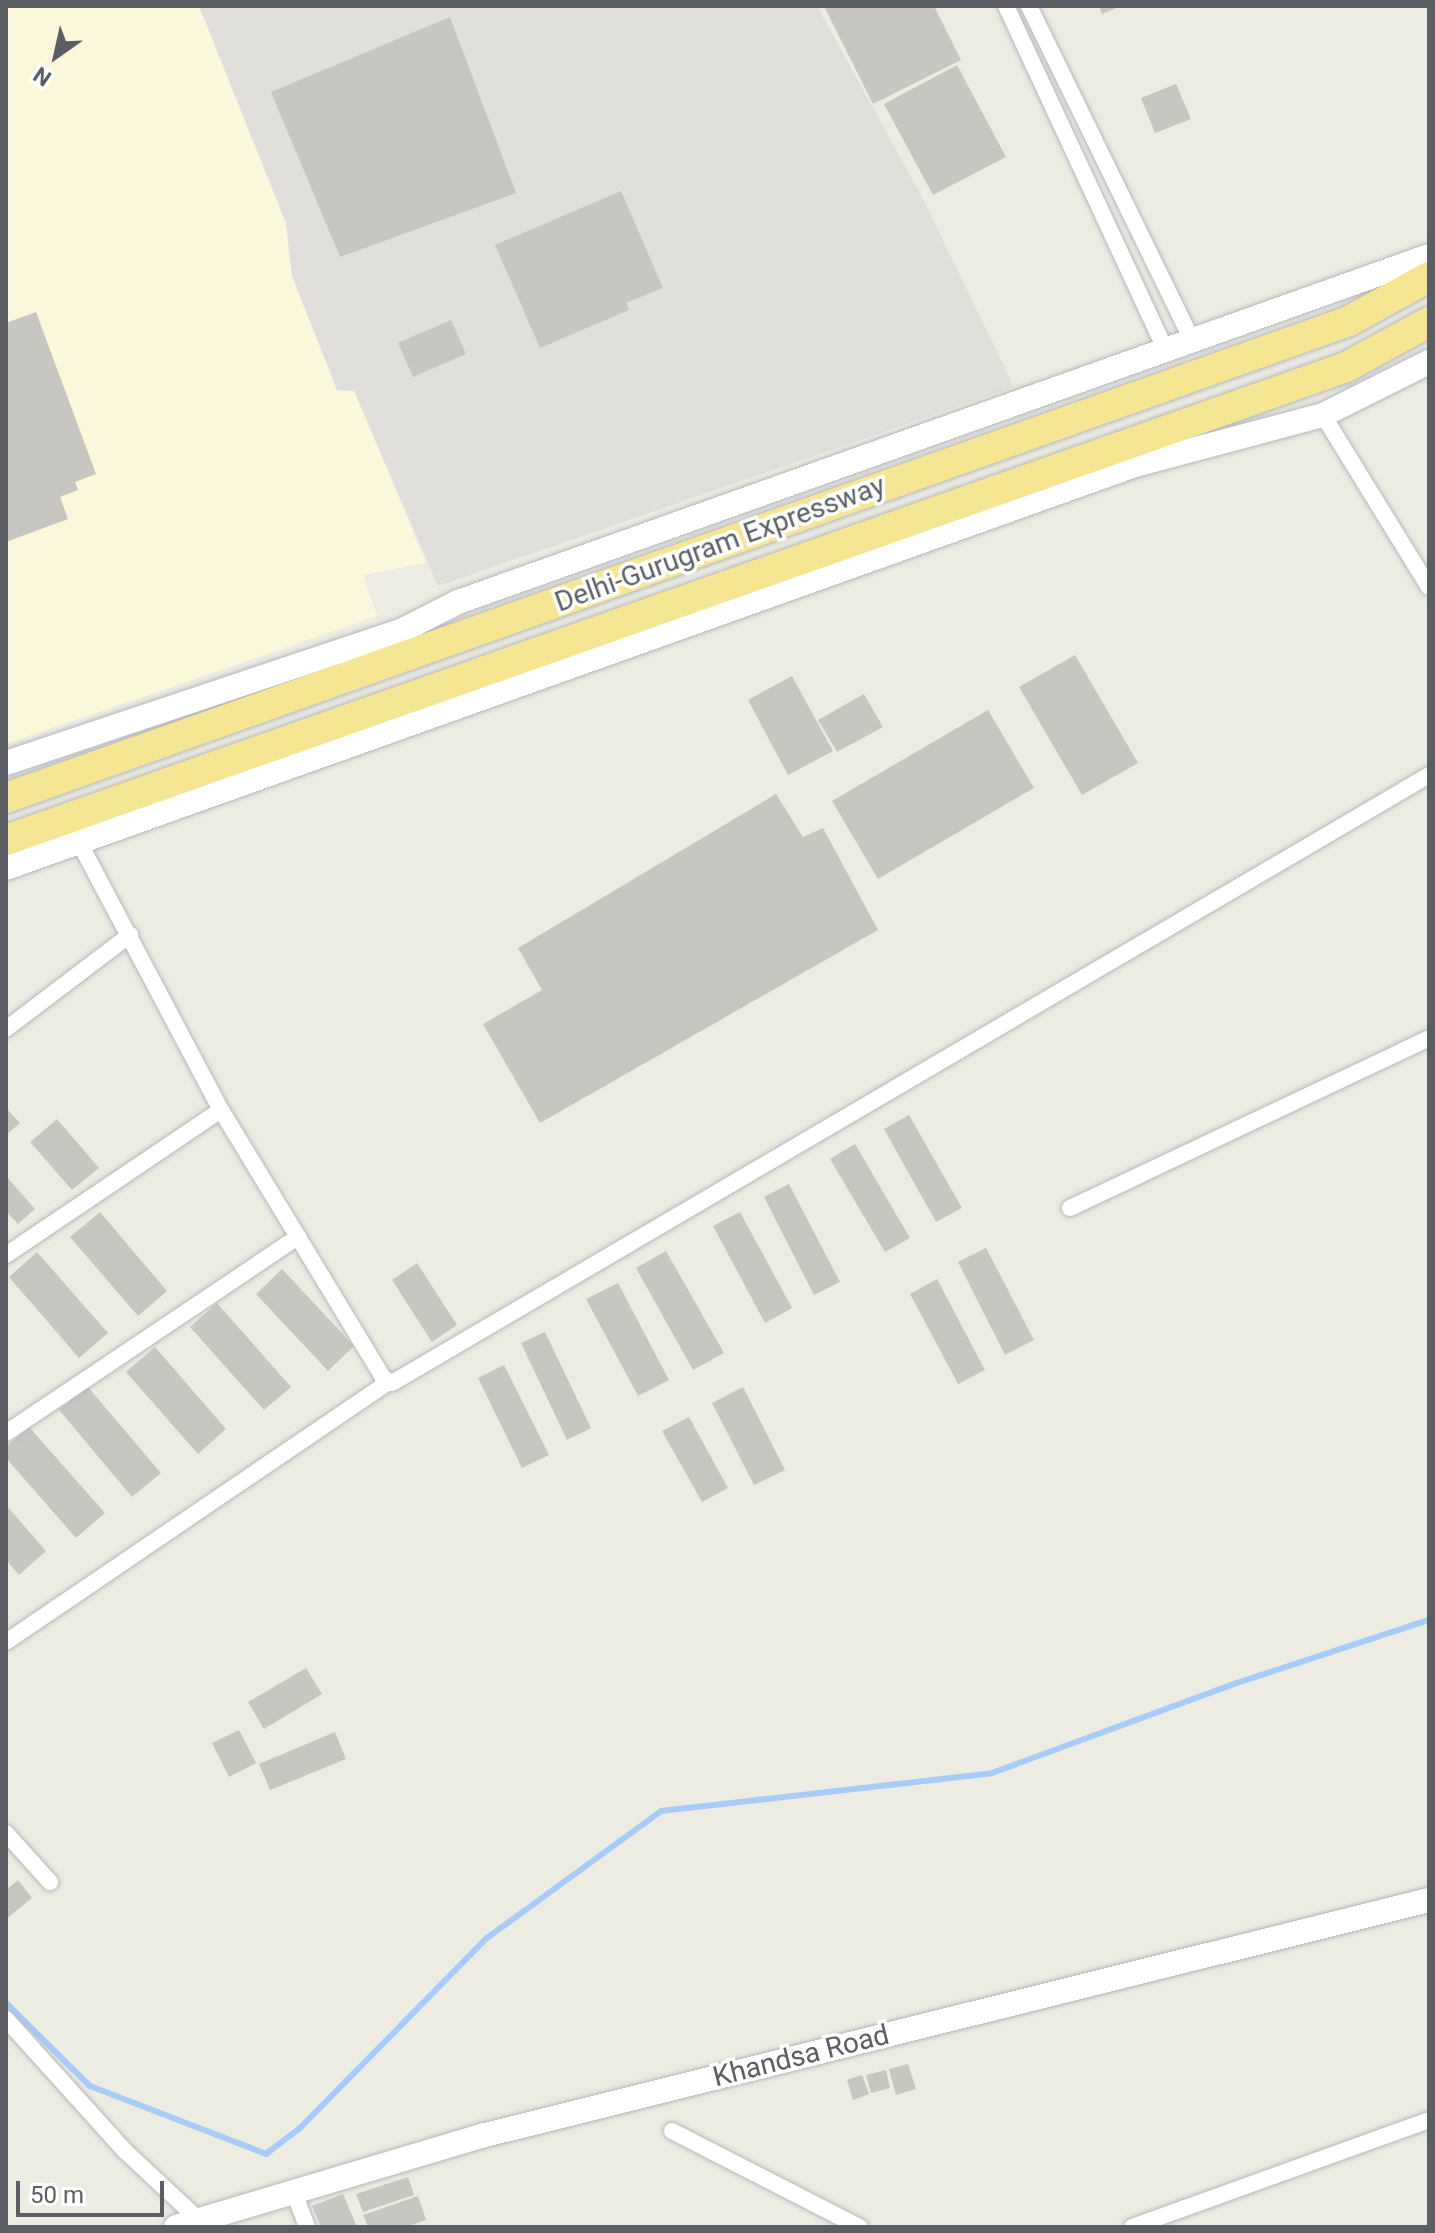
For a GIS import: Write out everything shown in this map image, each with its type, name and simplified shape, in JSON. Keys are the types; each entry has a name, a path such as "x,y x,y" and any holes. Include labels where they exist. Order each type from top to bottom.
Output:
{"highway":[{"name":"Delhi-Gurugram Expressway","path":"6,798 1349,321 1429,277"},
{"name":"Delhi-Gurugram Expressway","path":"6,840 1346,367 1429,322"}],"main road":[{"path":"6,763 401,631 458,602 1429,256"},
{"path":"6,868 1135,465 1323,415 1429,362"},
{"name":"Khandsa Road","path":"187,2223 485,2135 1429,1900"}],"street":[{"path":"1006,6 1166,350"},
{"path":"1029,6 1192,340"},
{"path":"1323,415 1429,587"},
{"path":"6,1642 388,1382 397,1382 1429,775"},
{"path":"79,842 221,1110 388,1382"},
{"path":"6,1029 130,935"},
{"path":"1070,1208 1429,1038"},
{"path":"6,1255 221,1110"},
{"path":"6,1433 298,1237"},
{"path":"6,1833 50,1882"},
{"path":"6,2019 187,2223"},
{"path":"1132,2227 1429,2120"},
{"path":"672,2131 860,2227"},
{"path":"293,2190 307,2227"}],"shaded area":[{"path":"6,6 199,6 286,223 294,269 354,390 426,563 363,575 377,616 6,744"},
{"path":"199,6 817,6 921,195 1014,387 438,586 354,391 337,390 292,276 286,223"}],"building":[{"path":"824,6 934,6 961,60 873,104"},
{"path":"1099,6 1121,6 1102,14"},
{"path":"450,17 516,193 340,257 271,92"},
{"path":"957,65 1006,157 933,195 884,104"},
{"path":"1176,84 1191,119 1155,133 1141,98"},
{"path":"621,191 663,288 626,303 629,310 540,348 495,245"},
{"path":"36,312 96,474 75,482 78,490 60,497 68,519 6,542 6,323"},
{"path":"451,320 466,354 413,377 398,343"},
{"path":"1075,655 1138,763 1082,795 1019,687"},
{"path":"792,676 833,751 788,775 748,700"},
{"path":"864,694 883,727 837,752 818,720"},
{"path":"988,710 1034,788 878,879 832,801"},
{"path":"776,794 803,837 823,828 878,930 540,1123 483,1024 542,990 518,948"},
{"path":"6,1108 20,1123 6,1135"},
{"path":"909,1115 962,1208 936,1222 884,1129"},
{"path":"57,1119 99,1168 72,1190 30,1142"},
{"path":"855,1144 910,1238 885,1252 830,1159"},
{"path":"6,1176 35,1209 18,1224 6,1211"},
{"path":"789,1184 840,1282 814,1295 764,1197"},
{"path":"100,1212 167,1291 138,1316 70,1237"},
{"path":"740,1212 792,1308 765,1323 713,1226"},
{"path":"986,1248 1034,1340 1005,1355 958,1262"},
{"path":"666,1251 724,1353 693,1370 636,1268"},
{"path":"37,1252 108,1333 79,1358 9,1277"},
{"path":"417,1263 457,1325 432,1342 392,1280"},
{"path":"282,1269 354,1346 328,1371 256,1294"},
{"path":"937,1279 985,1370 958,1384 910,1294"},
{"path":"618,1283 669,1380 638,1396 586,1299"},
{"path":"217,1303 291,1387 264,1410 190,1327"},
{"path":"545,1332 591,1428 567,1440 521,1343"},
{"path":"155,1347 226,1429 198,1454 126,1372"},
{"path":"504,1365 549,1455 522,1468 478,1378"},
{"path":"87,1386 161,1473 132,1497 59,1410"},
{"path":"743,1387 785,1470 754,1485 712,1403"},
{"path":"689,1417 728,1488 702,1502 662,1431"},
{"path":"29,1427 105,1513 76,1538 6,1458 6,1447"},
{"path":"6,1505 46,1551 19,1575 6,1560"},
{"path":"306,1668 322,1694 264,1729 248,1702"},
{"path":"239,1730 256,1763 229,1777 212,1743"},
{"path":"335,1732 346,1759 270,1790 259,1764"},
{"path":"18,1880 32,1898 6,1919 6,1890"},
{"path":"908,2064 916,2089 896,2095 889,2069"},
{"path":"886,2070 890,2088 871,2093 866,2075"},
{"path":"862,2075 869,2094 853,2100 847,2080"},
{"path":"408,2177 414,2195 363,2212 356,2194"},
{"path":"343,2194 357,2227 321,2227 312,2206"},
{"path":"418,2196 426,2220 406,2227 368,2227 363,2215"}],"waterway":[{"path":"6,2003 90,2086 266,2154 300,2128 487,1938 661,1811 992,1773 1237,1683 1429,1620"}]}
